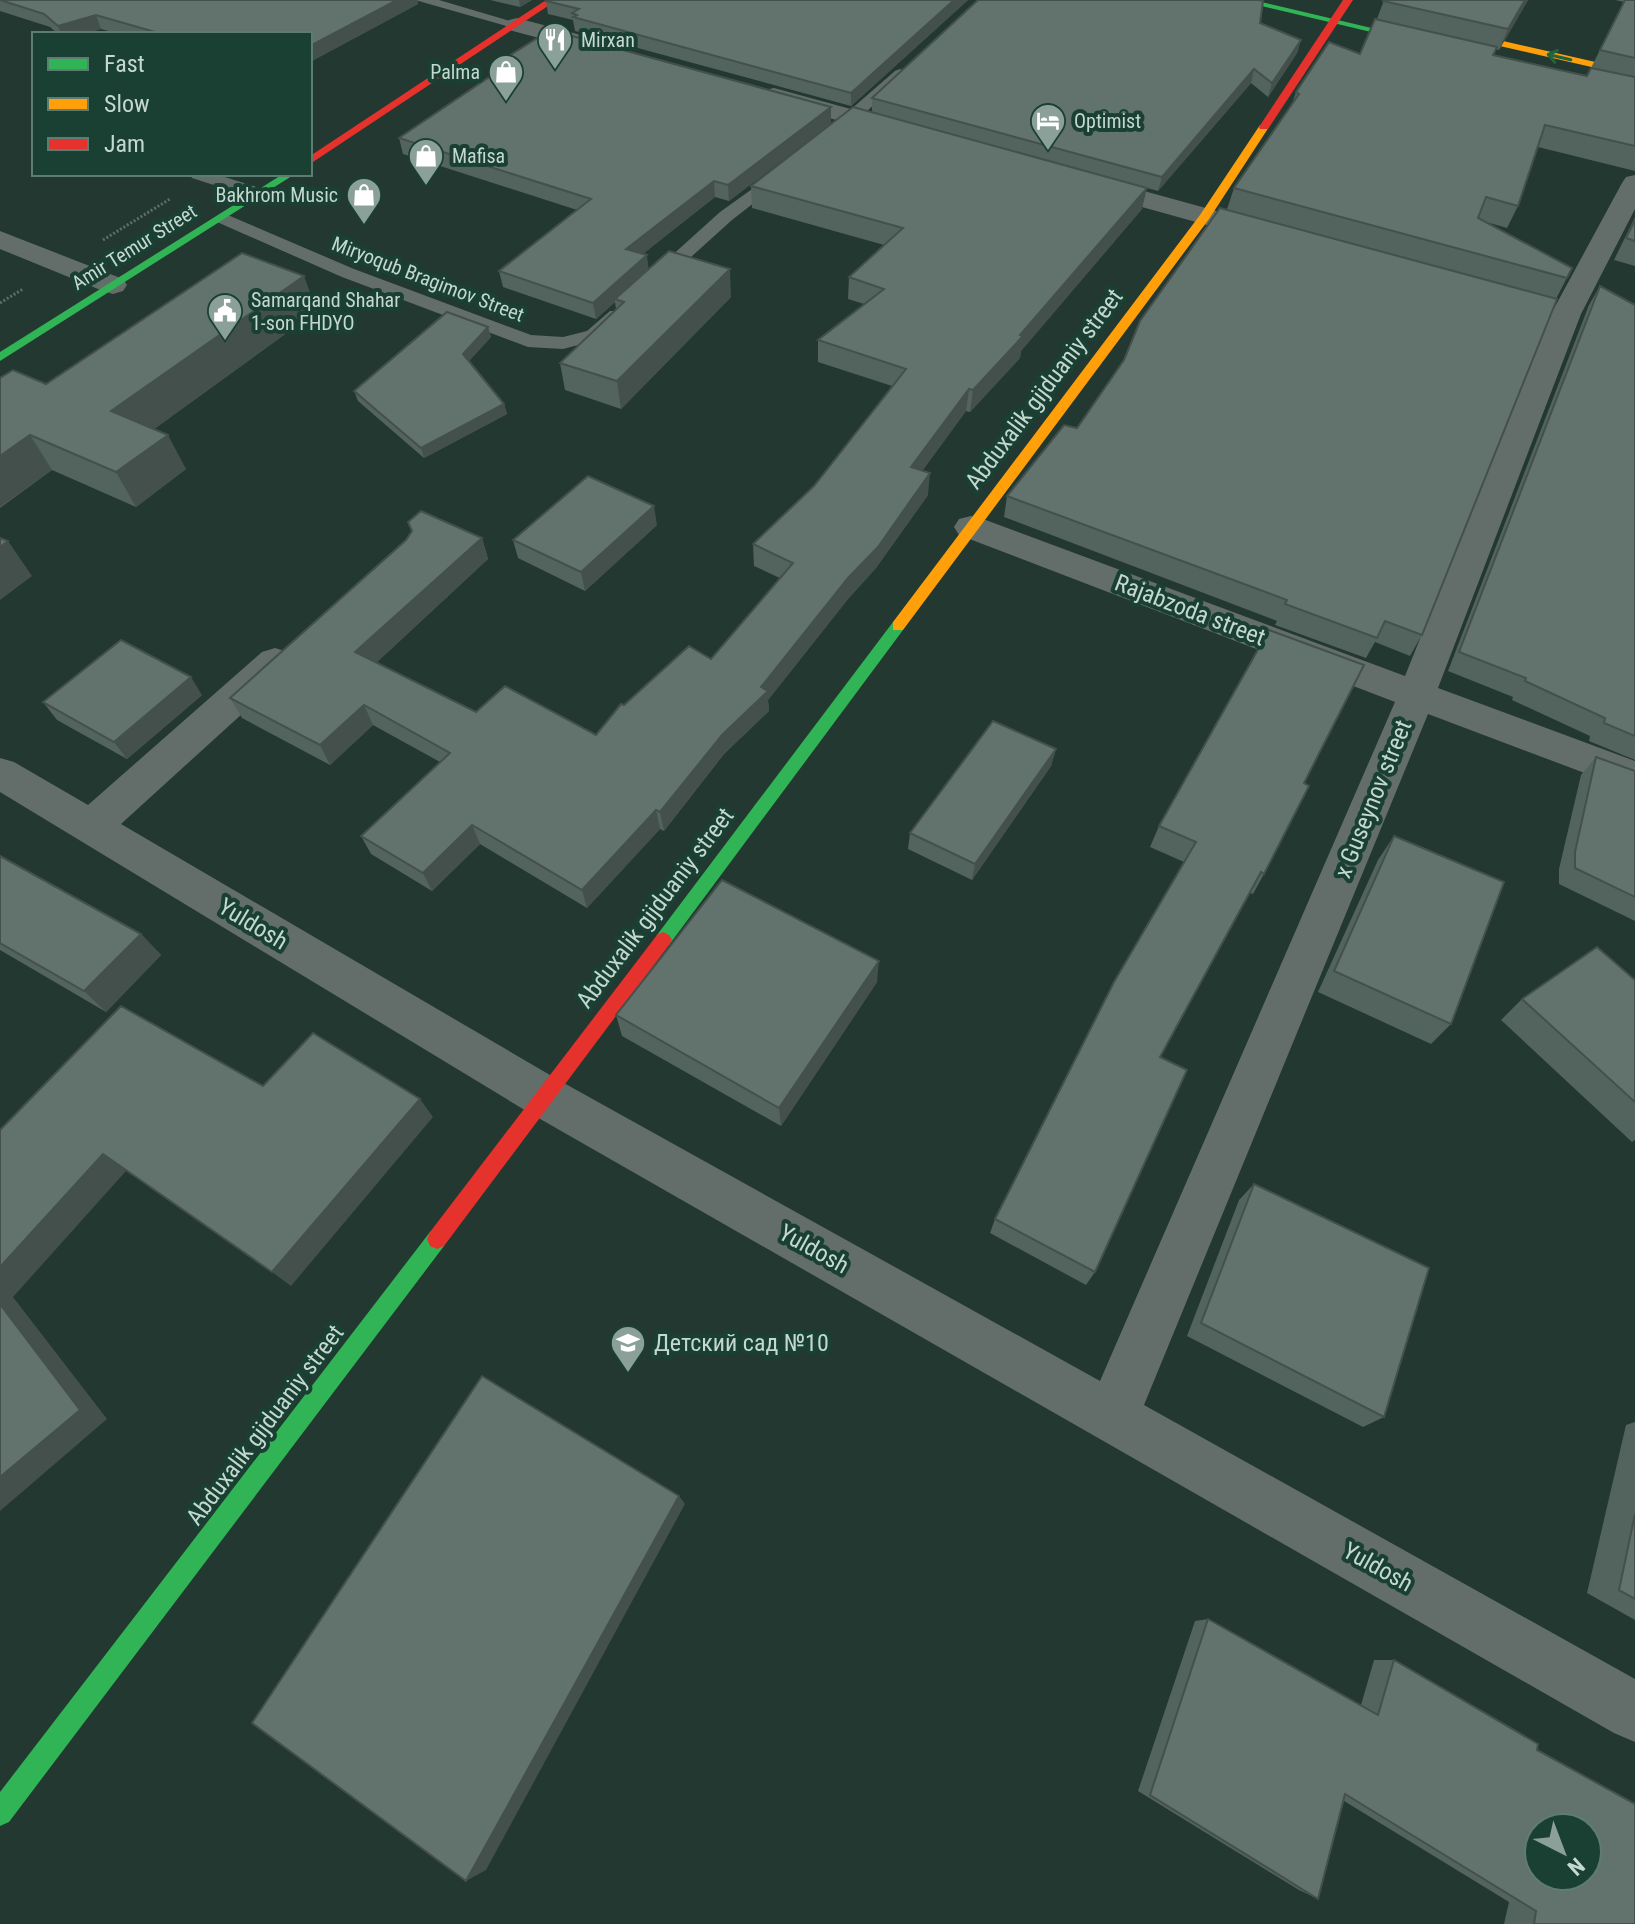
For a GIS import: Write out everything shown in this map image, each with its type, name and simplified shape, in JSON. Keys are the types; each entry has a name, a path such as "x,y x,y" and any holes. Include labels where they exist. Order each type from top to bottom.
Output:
{"street":[{"path":"312,160 552,0"},
{"path":"1241,0 1342,9 1635,74"},
{"path":"1311,0 1635,91"},
{"name":"Abduxalik gijduaniy street","path":"0,1813 545,1097 1205,217 1342,9"},
{"path":"517,25 624,54"},
{"path":"746,88 927,137"},
{"path":"1059,175 1280,237"},
{"name":"Amir Temur Street","path":"0,357 287,176"},
{"name":"x Guseynov street","path":"1112,1417 1416,695 1551,310 1635,183"},
{"path":"0,239 113,285"},
{"name":"Rajabzoda street","path":"971,527 1635,777"},
{"path":"91,827 305,636"},
{"name":"Yuldosh","path":"0,773 545,1097 1635,1712"}],"lane":[{"path":"422,0 517,25"},
{"path":"819,144 911,64"},
{"name":"Miryoqub Bragimov Street","path":"223,218 348,273 528,341 563,343 594,335 726,216 796,162"},
{"path":"204,176 260,194"}],"building":[{"path":"0,0 397,0 312,45 312,32 155,32 96,15 58,26 44,14"},
{"path":"547,0 954,0 851,93 573,17 577,15 572,13 579,9"},
{"path":"978,0 1259,0 1263,1 1260,23 1301,40 1272,83 1254,69 1162,177 872,98"},
{"path":"1384,0 1525,0 1508,29"},
{"path":"1625,0 1635,0 1635,58 1600,50"},
{"path":"1375,19 1497,47 1493,55 1587,76 1591,68 1635,77 1635,146 1545,125 1518,206 1486,197 1478,218 1572,268 1567,278 1234,188 1299,94 1296,92 1329,42 1360,54"},
{"path":"550,30 831,107 728,185 714,181 626,249 647,255 593,303 499,271 591,199 399,138 513,61 504,59"},
{"path":"853,107 1147,188 1020,335 1023,336 973,390 969,389 911,467 930,473 878,547 848,578 761,687 768,691 722,735 660,812 656,810 582,890 472,825 423,873 361,836 450,753 364,705 320,745 230,698 406,540 412,531 408,522 421,511 482,538 355,652 476,712 505,686 596,735 621,704 624,705 689,646 711,659 793,563 753,544 814,486 906,369 818,340 884,289 849,277 903,228 751,186"},
{"path":"1220,208 1557,299 1422,635 1385,621 1377,638 1285,604 1287,600 1007,496 1064,425 1077,428 1124,360 1140,321"},
{"path":"1635,220 1635,241 1626,238"},
{"path":"669,251 730,269 617,381 560,363 624,302 615,299"},
{"path":"242,253 304,276 111,411 168,435 116,472 30,435 0,456 0,378 13,370 46,384"},
{"path":"1600,286 1635,305 1635,736 1604,723 1605,718 1525,681 1526,678 1459,652"},
{"path":"447,312 488,327 463,354 504,404 421,448 354,391"},
{"path":"588,476 654,506 581,572 513,540"},
{"path":"1269,630 1364,665 1304,783 1309,786 1264,874 1261,872 1160,1057 1187,1070 1095,1272 995,1219 1114,982 1196,842 1159,826"},
{"path":"121,640 191,677 114,742 43,702"},
{"path":"993,721 1056,749 975,864 910,833"},
{"path":"1596,757 1635,771 1635,897 1575,868 1575,852"},
{"path":"1394,836 1504,882 1451,1024 1334,971"},
{"path":"0,856 141,934 84,991 0,943"},
{"path":"722,880 879,961 779,1108 616,1015"},
{"path":"1597,947 1635,980 1635,1102 1522,999"},
{"path":"121,1006 263,1086 313,1033 420,1099 272,1272 103,1154 0,1267 0,1130"},
{"path":"1254,1184 1429,1268 1384,1417 1201,1323"},
{"path":"0,1304 80,1410 0,1477"},
{"path":"482,1376 679,1496 466,1881 252,1723"},
{"path":"1635,1514 1635,1599 1619,1590"},
{"path":"1208,1619 1378,1715 1394,1660 1538,1744 1537,1750 1635,1804 1635,1924 1534,1924 1536,1911 1345,1794 1318,1899 1150,1795"}],"traffic: fast":[{"path":"1241,0 1430,43"},
{"path":"0,357 287,176"},
{"path":"663,940 898,626"},
{"path":"0,1813 437,1239"}],"traffic: slow":[{"path":"1446,31 1635,74"},
{"path":"898,626 1205,217 1264,127"}],"traffic: jam":[{"path":"312,160 552,0"},
{"path":"1264,127 1348,0"},
{"path":"437,1239 663,940"}],"place":[{"name":"Mirxan","path":"555,71"},
{"name":"Palma","path":"506,103"},
{"name":"Optimist","path":"1048,152"},
{"name":"Mafisa","path":"426,187"},
{"name":"Bakhrom Music","path":"364,226"},
{"name":"Samarqand Shahar 1-son FHDYO","path":"225,342"},
{"name":"Детский сад №10","path":"628,1374"}]}
